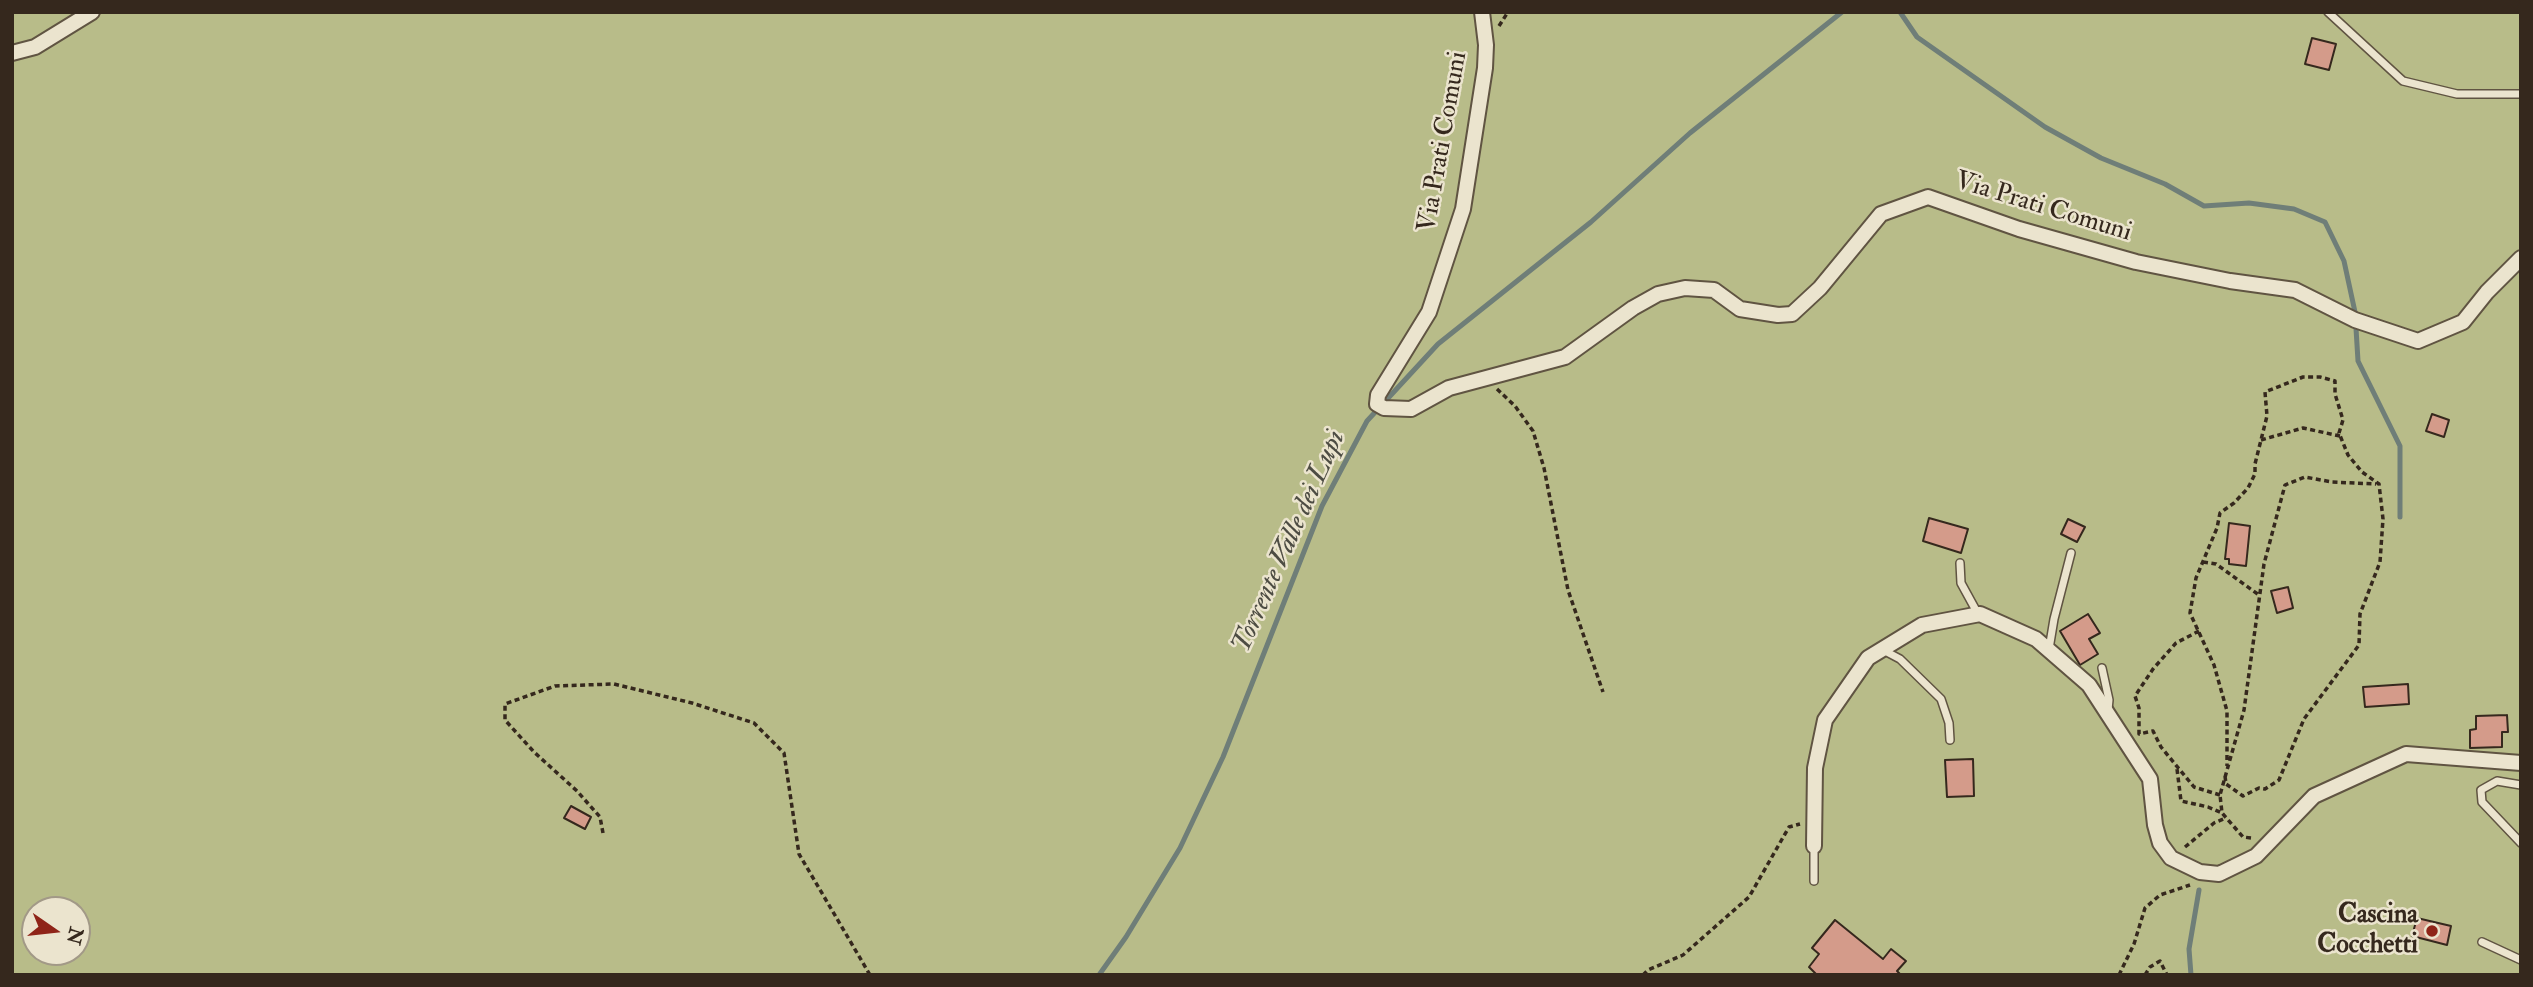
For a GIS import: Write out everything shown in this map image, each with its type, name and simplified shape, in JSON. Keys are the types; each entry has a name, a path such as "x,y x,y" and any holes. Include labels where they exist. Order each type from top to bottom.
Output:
{"street":[{"path":"12,52 35,47 92,12"},
{"name":"Via Prati Comuni","path":"1482,12 1486,45 1485,68 1463,209 1429,312 1376,400 1377,404 1384,408 1411,410 1448,388 1565,357 1633,308 1658,294 1685,288 1714,290 1740,309 1778,315 1792,314 1820,288 1881,214 1928,197 2019,229 2136,262 2230,281 2295,290 2355,320 2418,341 2463,322 2487,292 2521,258"},
{"path":"1814,846 1815,768 1825,720 1868,659 1922,625 1978,615 2036,639 2089,685 2150,779 2155,825 2160,842 2174,859 2200,872 2217,874 2256,856 2314,796 2406,754 2521,763"}],"lane":[{"path":"2328,12 2403,81 2457,94 2521,94"},
{"path":"2049,650 2059,595 2071,553"},
{"path":"1959,563 1961,583 1978,615"},
{"path":"1882,650 1900,660 1941,699 1949,723 1950,740"},
{"path":"2102,668 2109,699 2108,714"},
{"path":"2521,785 2497,781 2481,790 2482,802 2521,843"},
{"path":"1814,846 1814,881"},
{"path":"2482,942 2521,960"}],"path":[{"path":"1489,375 1494,385 1515,406 1533,431 1544,468 1568,590 1603,692"},
{"path":"2225,776 2226,784 2243,796 2259,788 2265,789 2279,780 2304,719 2359,645 2360,614 2380,562 2383,519 2379,484 2362,472 2348,455 2340,436 2343,420 2335,394 2335,381 2320,377 2303,377 2265,392 2267,416 2255,474 2248,488 2220,513 2217,528 2196,578 2190,613 2214,665 2227,711 2227,766"},
{"path":"2261,440 2303,428 2340,436"},
{"path":"2222,813 2220,795 2244,710 2263,564 2285,485 2305,477 2332,482 2379,484"},
{"path":"2203,562 2216,564 2259,595"},
{"path":"2199,631 2176,643 2153,669 2135,696 2139,708 2139,734 2153,731 2161,747 2194,787 2220,795"},
{"path":"603,833 600,817 505,720 505,704 555,687 614,684 692,703 754,723 784,753 799,854 870,975"},
{"path":"2175,764 2179,774 2181,801 2196,803 2222,813 2243,837 2270,842"},
{"path":"2174,859 2199,834 2214,823 2227,818"},
{"path":"1643,975 1648,970 1683,955 1749,897 1782,836 1789,827 1797,824"},
{"path":"2119,975 2134,944 2145,908 2160,895 2217,874"},
{"path":"2146,975 2150,967 2160,961 2167,975"}],"green space":[{"path":"12,12 2521,12 2521,975 12,975"}],"building":[{"path":"2312,38 2336,44 2329,70 2305,64"},
{"path":"2432,414 2449,420 2444,437 2426,431"},
{"path":"1929,518 1968,529 1961,553 1923,541"},
{"path":"2068,519 2085,527 2077,542 2061,534"},
{"path":"2229,523 2250,526 2246,566 2229,564 2229,559 2225,559"},
{"path":"2288,587 2293,608 2277,613 2271,591"},
{"path":"2088,614 2100,633 2089,639 2098,654 2080,665 2060,631"},
{"path":"2408,684 2409,704 2365,707 2363,687"},
{"path":"2507,715 2508,732 2502,732 2502,747 2470,748 2470,730 2476,729 2476,716"},
{"path":"1973,759 1974,796 1947,797 1945,760"},
{"path":"571,806 591,817 585,829 564,818"},
{"name":"Cascina Cocchetti","path":"2417,918 2451,926 2447,945 2412,936"},
{"path":"1835,920 1883,959 1891,949 1906,961 1897,971 1901,975 1817,975 1809,967 1819,954 1812,948"}],"waterway":[{"name":"Torrente Valle dei Lupi","path":"1099,975 1126,937 1180,848 1223,757 1322,506 1367,421 1438,344 1591,222 1690,133 1842,12"},
{"path":"1900,12 1917,37 2045,127 2101,158 2165,184 2204,206 2249,203 2294,209 2325,222 2344,261 2355,312 2358,361 2400,446 2400,517"},
{"path":"2191,975 2189,949 2199,890"}],"place":[{"name":"Cascina Cocchetti","path":"2432,931"}]}
